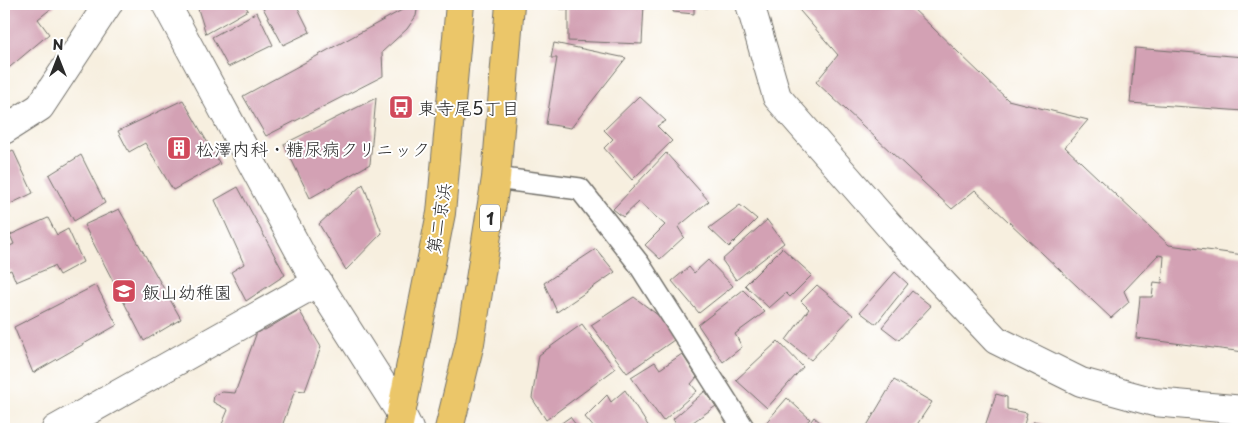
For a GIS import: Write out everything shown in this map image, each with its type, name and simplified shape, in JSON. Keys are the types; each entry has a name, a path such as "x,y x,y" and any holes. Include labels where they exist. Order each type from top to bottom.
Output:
{"highway":[{"name":"第二京浜","path":"403,424 441,212 460,4"},
{"name":"1","path":"449,429 470,343 496,178 510,4"}],"street":[{"path":"4,130 40,108 108,4"},
{"path":"166,4 318,282 403,424"},
{"path":"750,4 777,97 899,237 996,340 1081,382 1154,402 1244,410"},
{"path":"56,429 318,282"}],"lane":[{"path":"496,178 580,188 639,264 744,429"}],"building":[{"path":"4,4 57,4 38,19 49,34 4,72"},
{"path":"207,4 244,4 248,10 206,34 198,9"},
{"path":"268,4 296,4 310,32 283,45 262,6"},
{"path":"413,4 418,4 416,16 407,29 382,52 383,76 266,136 243,96"},
{"path":"561,4 644,4 642,44 568,41 568,9 560,9"},
{"path":"674,4 708,4 707,8 694,6 694,14 673,12"},
{"path":"794,4 908,4 1008,100 1088,120 1065,147 1169,245 1244,255 1244,352 1136,338 1140,297 1152,297 1154,282 1162,283 1164,256 1158,255 1124,291 1129,302 1111,318 975,190 952,209 816,82 838,55"},
{"path":"257,12 273,45 228,67 212,37"},
{"path":"554,43 626,58 571,128 546,124 557,58 551,58"},
{"path":"1135,48 1244,57 1244,111 1130,103"},
{"path":"639,96 666,121 657,126 672,141 632,180 604,148 613,139 604,130"},
{"path":"376,98 370,164 310,198 284,144"},
{"name":"松澤内科・糖尿病クリニック","path":"183,100 220,164 173,190 145,143 129,152 118,131"},
{"path":"13,150 33,193 4,207 4,155"},
{"path":"666,153 709,201 678,227 684,237 660,259 645,245 665,225 639,202 623,217 613,209"},
{"path":"81,155 105,203 74,221 49,175"},
{"path":"363,184 382,233 346,270 319,224"},
{"path":"238,187 285,275 246,301 231,272 244,264 215,200"},
{"path":"740,205 757,219 729,247 709,228"},
{"path":"119,209 181,319 144,341 84,225"},
{"path":"48,218 57,235 68,229 83,262 59,275 54,266 16,282 11,270 4,273 4,249 14,244 10,235"},
{"path":"767,220 784,243 736,280 722,260"},
{"path":"782,248 812,275 790,297 786,293 769,308 745,285"},
{"path":"596,249 615,272 557,312 544,283"},
{"path":"708,260 733,286 699,313 672,281 689,267 694,273"},
{"path":"895,272 908,284 876,324 860,312"},
{"path":"96,285 117,325 33,373 14,327"},
{"path":"817,285 853,315 811,360 786,340 809,309 801,301"},
{"path":"743,290 765,312 735,334 742,347 723,362 698,325"},
{"path":"912,291 931,306 899,340 882,327"},
{"path":"634,297 663,319 674,340 627,373 591,325"},
{"path":"299,310 321,347 305,391 295,390 281,429 220,429 228,410 213,402 214,395 222,392 235,393 258,329 265,330"},
{"path":"582,324 615,369 546,420 532,398 539,355"},
{"path":"778,341 803,367 767,408 736,380"},
{"path":"682,354 697,377 691,384 697,391 663,421 631,377 655,362 660,369"},
{"path":"894,380 932,402 914,429 865,429"},
{"path":"625,390 649,427 646,429 595,429 585,417 607,395 611,402"},
{"path":"705,391 716,406 683,429 679,429 673,419"},
{"path":"996,394 1007,397 1007,409 1027,413 1023,429 984,429"},
{"path":"787,398 810,419 799,429 764,429 763,426"},
{"path":"570,417 579,429 553,429"},
{"path":"814,417 828,429 805,429"},
{"path":"1034,421 1061,429 1032,429"}],"place":[{"name":"東寺尾5丁目","path":"401,107"},
{"name":"松澤内科・糖尿病クリニック","path":"179,148"},
{"name":"飯山幼稚園","path":"124,291"}]}
